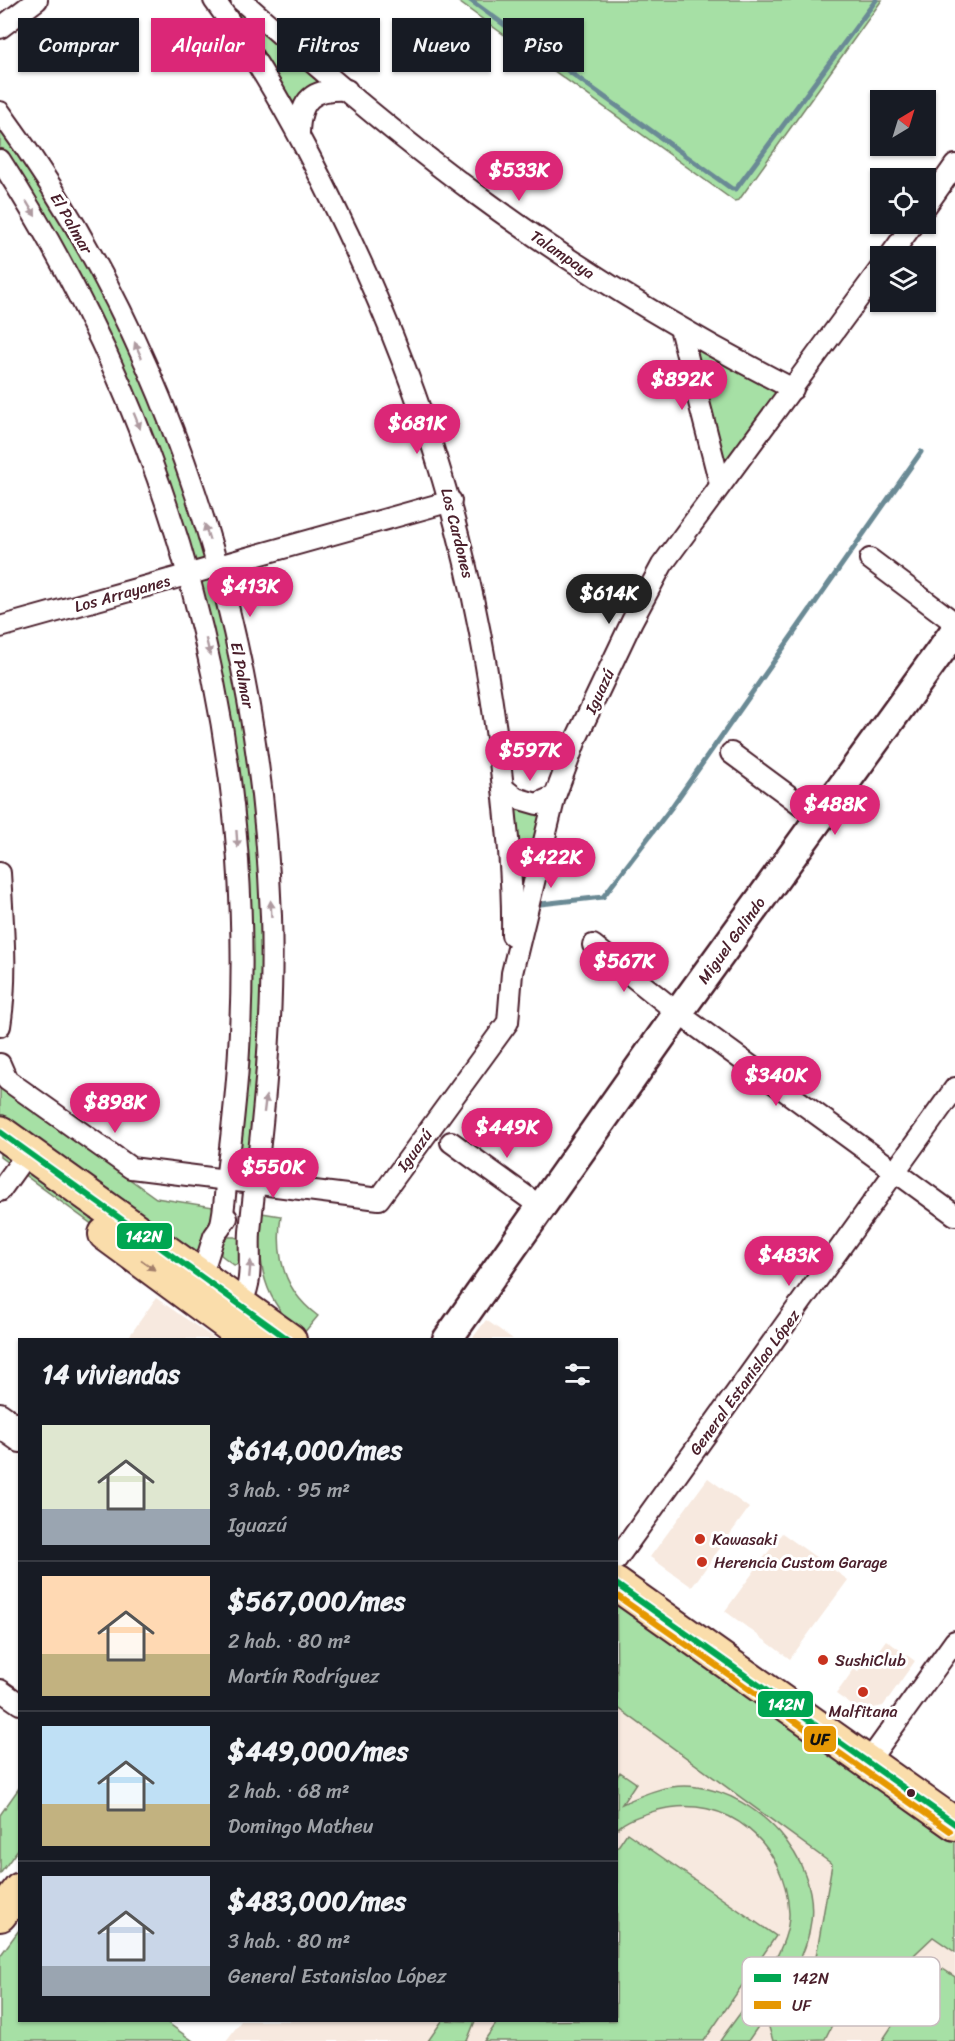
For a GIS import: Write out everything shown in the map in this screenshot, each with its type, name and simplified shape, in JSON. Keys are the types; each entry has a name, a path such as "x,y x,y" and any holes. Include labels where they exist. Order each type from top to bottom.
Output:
{"main road":[{"name":"Miguel Galindo","path":"448,1338 678,1013 955,631"},
{"path":"0,1132 11,1167 198,1288 231,1312 287,1338"},
{"path":"231,1312 248,1338"},
{"path":"618,1585 955,1824"},
{"path":"0,1915 18,1892"}],"street":[{"path":"0,28 37,0"},
{"name":"Los Cardones","path":"214,0 299,133 386,315 422,408 451,501 475,598 488,671 503,788 513,895 512,973"},
{"name":"Talampaya","path":"241,0 347,90 476,194 543,242 680,328 793,389"},
{"path":"299,133 300,114 310,98 328,89 347,90"},
{"name":"El Palmar","path":"0,112 54,192 95,263 132,336 193,487 218,566 239,651 255,739 266,828 271,917 270,1039 254,1212 250,1233 249,1281 231,1312"},
{"name":"El Palmar","path":"0,160 70,276 106,348 166,497 190,574 210,659 226,745 238,853 242,1006 237,1093 220,1228"},
{"path":"936,192 955,165"},
{"name":"Iguazú","path":"255,1183 379,1199 508,1022 512,973 555,796 577,737 632,621 662,565 870,283"},
{"path":"680,328 720,484"},
{"name":"Los Arrayanes","path":"0,627 451,501"},
{"path":"870,559 955,623"},
{"path":"731,753 819,818"},
{"path":"503,788 516,798 537,804 555,796"},
{"path":"0,873 3,938 3,1008 0,1026"},
{"path":"593,945 678,1013 955,1215"},
{"path":"0,1064 7,1080 131,1168 255,1183"},
{"name":"General Estanislao López","path":"618,1557 955,1088"},
{"path":"451,1142 541,1207"},
{"name":"El Palmar","path":"198,1288 214,1236 227,1219 226,1180"},
{"name":"El Palmar","path":"250,1233 256,1222 259,1203 255,1183"},
{"path":"0,1413 18,1426"},
{"path":"0,1428 18,1441"},
{"path":"868,1762 955,1641"},
{"path":"0,1690 18,1703"}],"shaded area":[{"path":"156,1298 214,1338 128,1338"},
{"path":"486,1320 512,1338 473,1338"},
{"name":"Kawasaki","path":"708,1478 749,1508 692,1587 650,1557"},
{"path":"782,1533 848,1580 790,1659 725,1611"},
{"path":"886,1640 915,1661 883,1706 860,1711 836,1694 854,1669 858,1671 871,1653 875,1655"},
{"path":"618,1693 955,1938 955,2041 226,2041 240,2022 618,2022"}],"green space":[{"path":"214,0 241,0 262,18 226,18"},
{"path":"456,0 882,0 739,200 734,201 556,72 584,72 584,18 503,18 503,34 491,25 491,18 481,18"},
{"path":"265,20 277,31 277,72 326,72 347,90 310,98 299,133 260,72 265,72"},
{"path":"0,112 95,263 218,566 271,917 255,1183 226,1180 237,831 166,497 0,160"},
{"path":"680,328 793,389 720,484"},
{"path":"503,788 516,798 555,796 524,919"},
{"path":"0,1086 156,1198 220,1208 209,1256 249,1338 248,1338 0,1157"},
{"path":"262,1213 281,1216 279,1245 284,1271 297,1295 318,1316 303,1334 279,1309 265,1280 260,1248"},
{"path":"221,1237 240,1239 242,1264 234,1265 221,1255"},
{"path":"618,1596 955,1835 955,1952 933,1937 913,1957 816,1957 832,1864 618,1708"},
{"path":"620,1772 636,1783 622,1804 658,1790 677,1786 697,1787 719,1792 741,1802 762,1816 780,1833 805,1874 811,1897 811,1921 801,1957 776,1957 787,1929 789,1913 785,1888 777,1865 764,1845 748,1829 729,1816 707,1809 683,1806 642,1815 618,1828 618,1775"},
{"path":"18,1789 18,1849 0,1874 0,1815"},
{"path":"627,1833 776,1936 762,1957 742,1957 742,1986 704,2041 484,2041 497,2022 618,2022 618,1846"},
{"path":"18,1931 18,2022 166,2022 193,2041 0,2041 0,1956"},
{"path":"943,1969 955,1977 955,2041 882,2041 892,2026 940,2026 940,1970"},
{"path":"742,2011 742,2026 759,2026 748,2041 720,2041"},
{"path":"441,2022 475,2022 467,2041 428,2041"},
{"path":"769,2026 832,2026 825,2039 773,2041"}],"waterway":[{"path":"470,0 732,189 736,189 876,0"},
{"path":"532,905 603,897 671,808 921,452"}],"transit line":[{"name":"142N","path":"0,1132 286,1338"},
{"name":"142N","path":"618,1585 955,1824"},
{"name":"UF","path":"618,1596 950,1831"}],"place":[{"name":"Kawasaki","path":"700,1539"},
{"name":"Herencia Custom Garage","path":"702,1562"},
{"name":"SushiClub","path":"823,1660"},
{"name":"Malfitana","path":"863,1692"}]}
